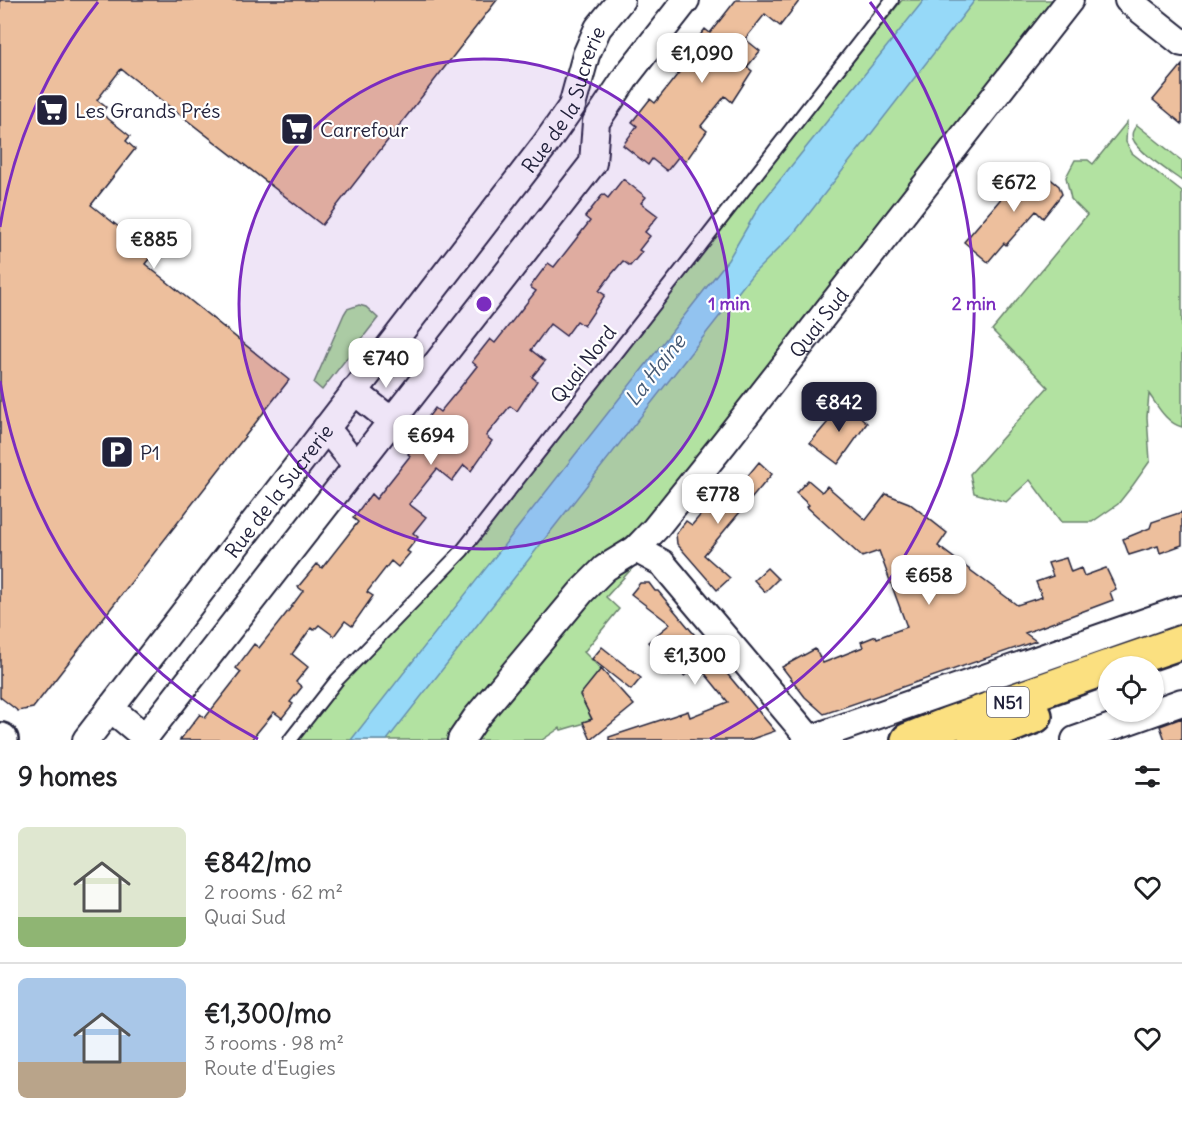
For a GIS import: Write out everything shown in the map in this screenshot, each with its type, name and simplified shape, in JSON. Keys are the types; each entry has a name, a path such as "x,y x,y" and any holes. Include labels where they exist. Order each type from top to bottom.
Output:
{"main road":[{"name":"N51","path":"1142,656 1182,642"},
{"path":"1164,671 1182,665"},
{"name":"N51","path":"908,740 1098,671"},
{"name":"N51","path":"975,740 1098,694"}],"street":[{"name":"Rue de la Sucrerie","path":"86,740 555,130 572,106 586,55 598,28 621,0"},
{"path":"110,708 145,737 390,420 593,163 596,122 628,74 686,0"},
{"name":"Quai Sud","path":"461,740 476,718 582,591 605,568 636,549 655,529 1070,0"},
{"path":"1128,0 1182,44"},
{"path":"354,391 390,420"},
{"path":"326,428 356,465"},
{"path":"636,549 662,563 808,740 1182,609"},
{"path":"1075,740 1182,702"}],"lane":[{"name":"Quai Nord","path":"290,740 337,680 462,551 892,0"}],"green space":[{"path":"902,0 1058,0 648,519 600,560 450,740 297,740 342,682 446,575"},
{"path":"1127,122 1126,142 1132,153 1182,192 1182,427 1167,418 1149,394 1147,417 1150,461 1118,504 1092,522 1061,522 1030,480 1006,502 974,493 970,474 1048,387 992,330 1087,215 1071,199 1066,177 1075,160 1088,160 1093,164"},
{"path":"1137,125 1182,161 1182,181 1155,162 1136,144 1132,135"},
{"path":"359,305 366,307 378,318 322,390 314,383 344,314 347,309"},
{"path":"628,561 636,564 606,597 619,609 584,652 603,671 581,695 592,721 561,730 560,728 542,740 468,740 585,594"}],"water":[{"name":"La Haine","path":"924,0 975,0 794,233 751,276 387,740 351,740 728,260 760,205"}],"building":[{"path":"0,0 497,0 322,225 121,69 97,100 106,107 101,113 130,136 126,141 135,149 91,205 153,254 145,264 289,380 33,708 18,711 0,697"},
{"path":"736,0 800,0 780,26 765,14 745,39 760,51 747,67 752,71 732,102 725,96 701,126 707,131 686,161 679,156 667,171 652,159 648,165 623,145 637,126 632,122 650,99 655,103 692,56 687,52 705,29 710,33"},
{"path":"1182,65 1182,124 1153,100"},
{"path":"1027,168 1038,178 1048,177 1059,186 1062,194 1043,218 1036,211 988,262 964,242"},
{"path":"623,179 646,197 641,203 658,216 645,232 650,236 639,250 642,252 630,266 623,261 611,275 599,291 605,295 584,326 577,321 566,336 550,324 531,350 545,361 532,377 537,381 517,411 510,406 486,436 492,441 471,471 464,465 452,481 437,469 409,504 426,517 413,533 418,537 407,551 410,553 398,567 391,561 367,592 373,596 352,626 345,621 334,636 319,625 314,630 311,628 292,654 308,667 296,682 302,687 290,702 293,704 282,718 274,712 251,740 180,740 200,714 205,718 241,672 236,668 254,644 259,648 303,591 298,587 317,564 322,568 358,522 353,518 371,494 376,499 410,456 408,454 423,436 417,432 435,408 440,412 477,366 472,362 490,339 495,343 536,291 530,287 548,263 554,267 590,221 585,217 603,194 608,198"},
{"path":"845,402 867,423 838,464 810,443"},
{"path":"759,462 772,474 704,555 730,578 717,590 677,544 676,534 686,521 692,525 719,493 728,500"},
{"path":"808,480 822,492 827,486 866,520 886,494 909,503 947,533 938,546 1017,605 1042,597 1036,582 1053,576 1048,563 1066,558 1071,572 1081,568 1084,576 1106,568 1116,589 1110,592 1113,600 1025,633 1036,641 824,714 805,697 782,667 815,649 823,663 863,647 861,642 907,627 879,551 862,557 807,507 809,505 796,493"},
{"path":"1182,512 1182,545 1160,553 1158,546 1129,555 1123,539 1150,528 1152,522"},
{"path":"767,568 778,579 765,592 754,580"},
{"path":"640,583 649,583 655,591 658,591 775,731 749,740 609,740 609,737 688,711 690,717 728,702 698,665 684,676 678,669 669,676 653,657 658,654 648,642 670,624 631,594"},
{"path":"602,647 641,678 631,690 592,659"},
{"path":"601,669 634,705 591,740 583,722 592,719 580,695"},
{"path":"1182,718 1182,740 1165,740 1160,726"}],"place":[{"name":"Les Grands Prés","path":"52,110"},
{"name":"Carrefour","path":"297,129"},
{"name":"P1","path":"117,452"}]}
